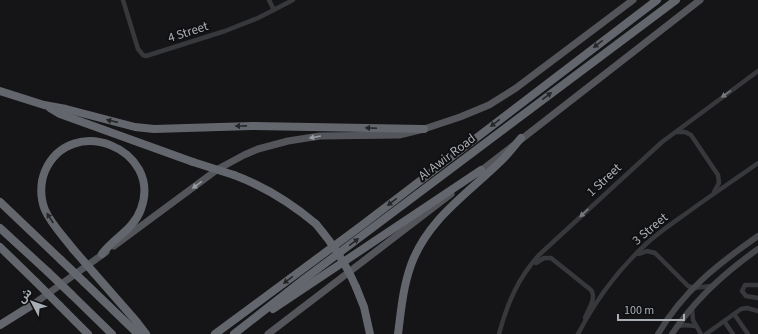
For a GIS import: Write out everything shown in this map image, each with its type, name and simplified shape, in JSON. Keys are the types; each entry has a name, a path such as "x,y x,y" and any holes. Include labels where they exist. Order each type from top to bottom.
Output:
{"highway":[{"name":"Al Awir Road","path":"216,334 657,0"},
{"name":"Al Awir Road","path":"235,333 676,0"},
{"path":"0,91 44,105 66,109 135,127 154,129 252,126 424,129"},
{"path":"44,105 60,114 193,162 234,175 278,195 298,208 316,224 343,260 364,307 370,334"},
{"path":"398,334 405,287 421,242 443,214 502,159 521,138"},
{"path":"102,254 135,221 142,209 144,187 140,173 133,161 121,149 101,142 80,142 65,148 50,162 42,181 41,196 44,210 73,249 146,334"},
{"path":"235,333 291,298 481,170"},
{"path":"0,202 138,334"},
{"path":"0,228 112,334"},
{"path":"0,247 88,334"},
{"path":"0,253 22,272 33,279"},
{"path":"0,324 32,305"}],"main road":[{"path":"0,329 218,169 244,155 258,149 280,143 320,136 399,135 424,129 460,117 489,105 516,88 633,0"},
{"path":"268,334 413,224 521,138 700,0"}],"street":[{"name":"4 Street","path":"123,0 138,49 143,55 146,56 225,31 274,10 293,0"},
{"path":"269,0 274,10"},
{"name":"1 Street","path":"499,334 509,300 525,273 539,255 674,132 758,72"},
{"path":"674,132 681,131 691,135 718,175 718,186 712,195"},
{"name":"3 Street","path":"578,334 608,286 629,261 646,244 667,227 758,163"},
{"path":"658,334 674,310 716,266 758,236"},
{"path":"672,334 692,306 711,286 758,249"},
{"path":"629,261 642,253 652,252 659,256 688,286 694,288 711,286"},
{"path":"525,273 541,259 549,257 591,290 593,298 584,323"},
{"path":"758,285 748,284 742,291 746,296 758,298"},
{"path":"692,306 692,317 695,326 701,334"},
{"path":"706,334 744,308 758,311"},
{"path":"734,314 748,334"},
{"path":"724,321 733,334"},
{"path":"678,326 695,326"}]}
